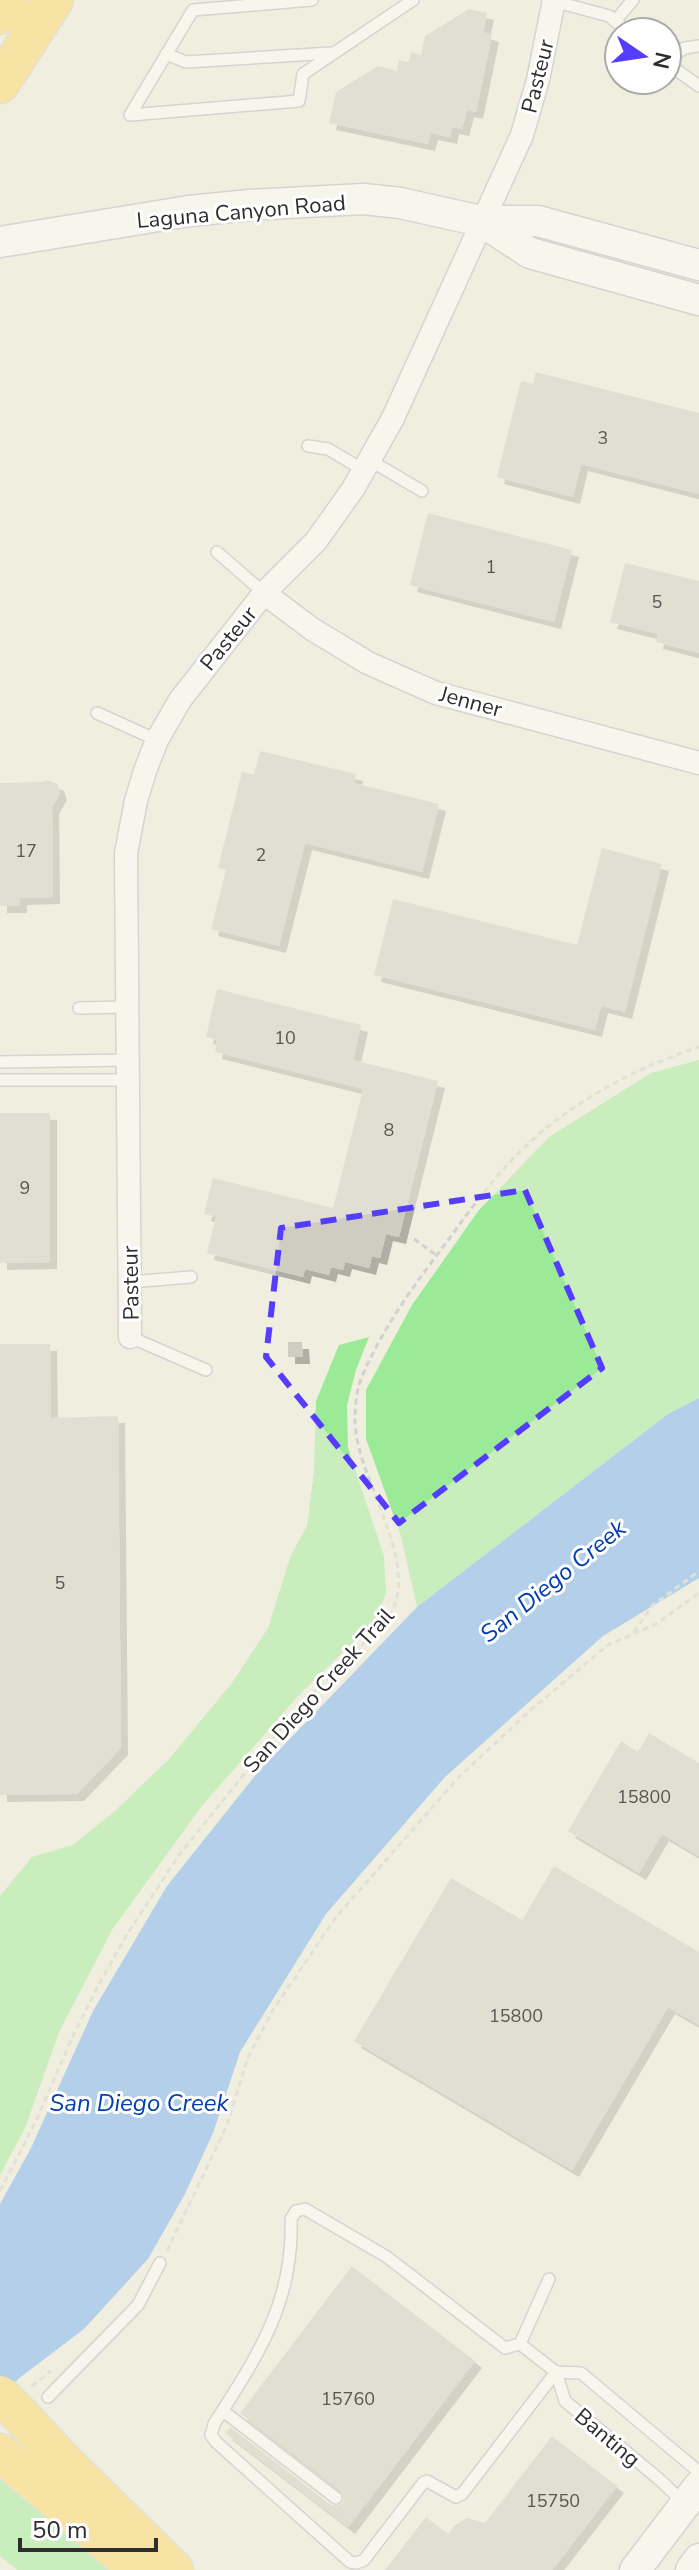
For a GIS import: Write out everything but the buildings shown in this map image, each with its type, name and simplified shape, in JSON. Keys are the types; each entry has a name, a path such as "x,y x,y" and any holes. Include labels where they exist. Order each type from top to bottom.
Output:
{"highway":[{"path":"0,15 10,0"},
{"path":"0,84 54,0"},
{"path":"23,2403 66,2464 174,2570"},
{"path":"0,2453 139,2570"}],"main road":[{"name":"Laguna Canyon Road","path":"3,242 189,211 349,200 400,203 481,221 538,221 699,265"},
{"name":"Laguna Canyon Road","path":"481,221 530,253 699,300"},
{"path":"635,2570 695,2502"},
{"path":"691,2570 699,2559"}],"street":[{"name":"Pasteur","path":"130,1337 126,853 136,801 157,740 180,700 264,593 316,541 368,466 393,418 522,135 538,80 552,1"},
{"name":"Jenner","path":"264,593 312,629 368,663 436,693 699,763"}],"lane":[{"path":"312,0 193,10 130,115 299,101 303,74 413,0"},
{"path":"619,16 633,0"},
{"path":"552,1 609,16"},
{"path":"166,54 186,62 334,53"},
{"path":"683,74 699,86"},
{"path":"308,446 328,449 422,491"},
{"path":"217,552 264,593"},
{"path":"97,713 157,740"},
{"path":"79,1008 128,1007"},
{"path":"0,1062 128,1070"},
{"path":"0,1080 128,1070"},
{"path":"130,1282 191,1277"},
{"path":"130,1337 206,1370"},
{"path":"305,2209 387,2257 505,2348 520,2344 556,2372 462,2494 456,2497 433,2483 423,2483 364,2560 356,2563 350,2562 211,2435 214,2424 258,2355 276,2313 288,2278 291,2219 296,2211 305,2209"},
{"path":"23,2403 138,2305 160,2263"},
{"path":"520,2344 549,2279"},
{"name":"Banting","path":"695,2502 660,2480 565,2401 556,2372 581,2373 699,2472"},
{"path":"223,2411 336,2498"}],"path":[{"name":"San Diego Creek Trail","path":"0,2191 98,1986 126,1936 179,1855 295,1711 393,1610 398,1585 393,1545 355,1431 357,1394 363,1373 380,1341 436,1255 479,1199 543,1131 594,1093 643,1068 699,1047"},
{"path":"414,1239 436,1255"},
{"path":"634,1632 652,1606 699,1571"},
{"path":"160,2263 227,2125 248,2057 273,2010 336,1917 459,1777 532,1709 608,1645 656,1624 699,1593"}],"highlighted area":[{"path":"525,1190 602,1368 399,1523 266,1357 281,1228"}],"green space":[{"path":"699,1060 699,1398 668,1414 417,1607 401,1536 366,1439 366,1390 412,1305 479,1210 549,1137 651,1073"},
{"path":"369,1337 347,1405 348,1448 384,1556 386,1593 375,1621 298,1696 201,1807 112,1930 59,2032 26,2126 0,2175 0,1896 32,1857 73,1845 115,1811 169,1759 232,1683 268,1628 291,1555 307,1526 314,1471 316,1401 339,1345"},
{"path":"0,2475 114,2570 17,2570 0,2556"}],"water":[{"name":"San Diego Creek","path":"699,1398 699,1578 603,1636 445,1777 326,1914 240,2052 213,2133 185,2194 148,2259 84,2329 18,2379 0,2402 0,2204 31,2148 93,2011 167,1886 258,1772 417,1607 668,1414"}]}
